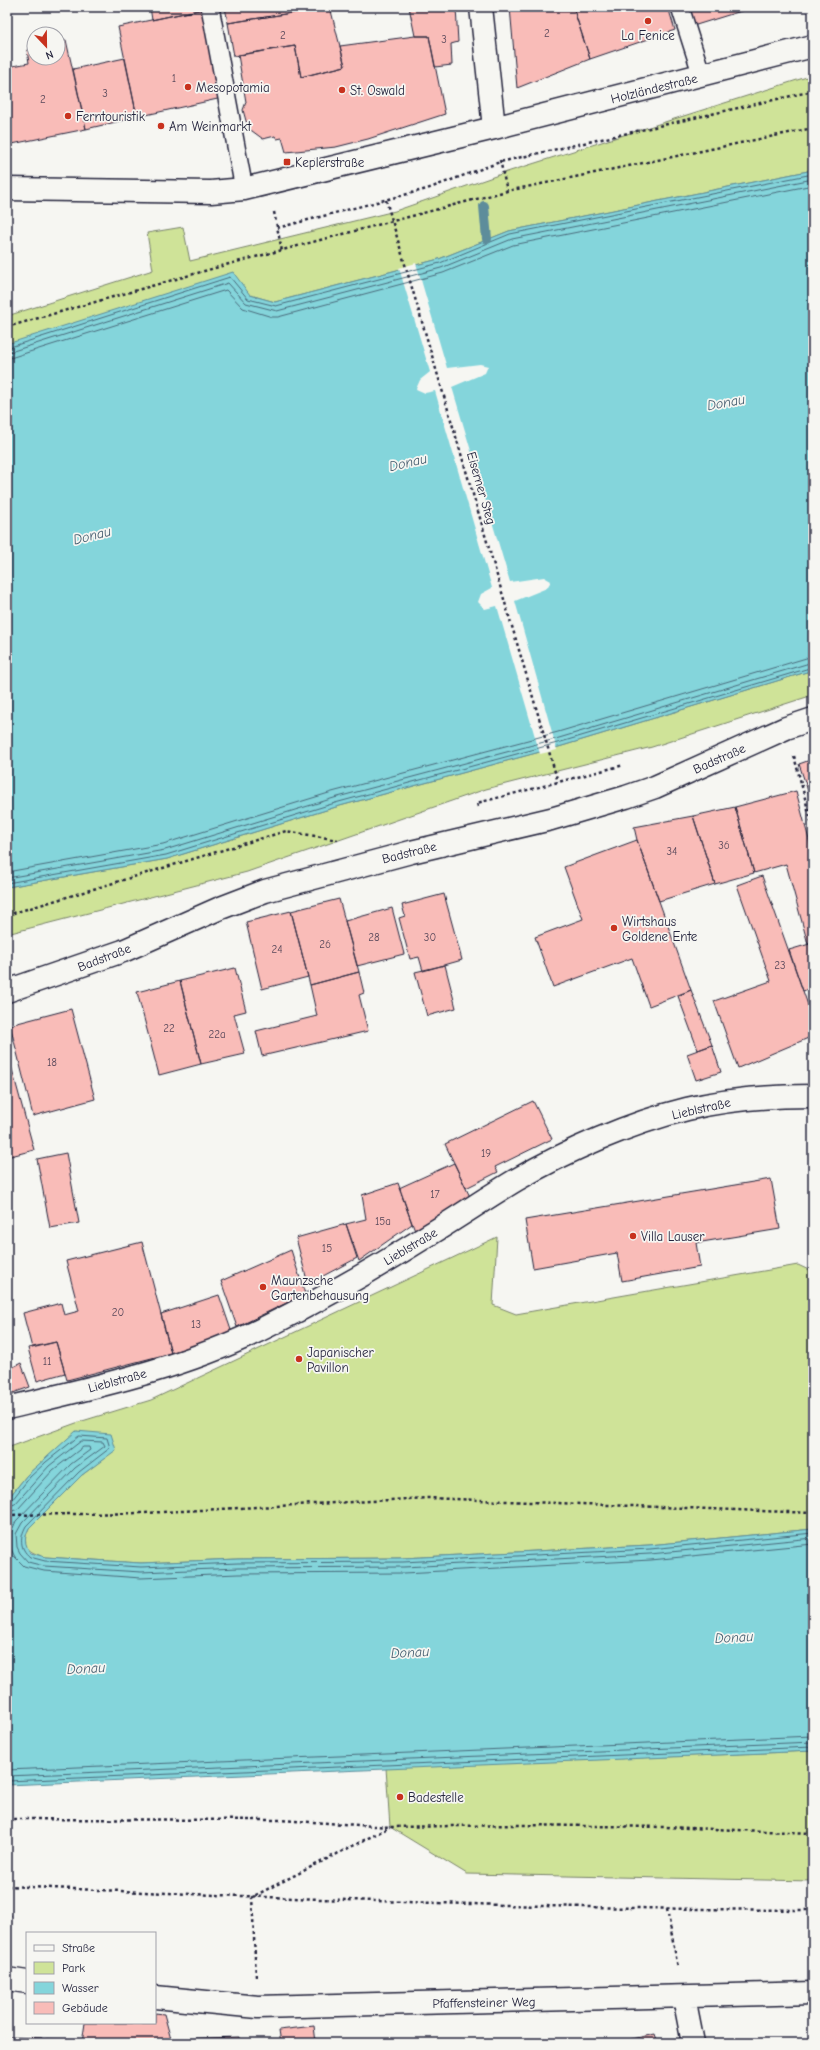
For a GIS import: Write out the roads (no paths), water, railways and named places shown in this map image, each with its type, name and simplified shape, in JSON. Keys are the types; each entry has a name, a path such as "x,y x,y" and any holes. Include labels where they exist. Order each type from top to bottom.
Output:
{"street":[{"path":"7,189 211,192 244,189 494,128 481,7"},
{"name":"Holzländestraße","path":"494,128 702,76 813,46"},
{"name":"Badstraße","path":"7,991 123,951 218,909 265,891 411,852 551,819 626,797 655,787 786,728 813,719"},
{"name":"Lieblstraße","path":"7,1408 167,1366 268,1326 386,1261 517,1179 565,1154 617,1132 686,1109 729,1101 763,1097 813,1096"},
{"path":"7,1979 26,1982"},
{"name":"Pfaffensteiner Weg","path":"156,1997 258,2008 813,1993"},
{"path":"684,1997 693,2043"}],"lane":[{"path":"210,7 244,189"},
{"path":"680,7 702,76"}],"water":[{"name":"Donau","path":"813,170 813,670 562,746 336,807 167,859 7,887 7,344 233,272 250,295 275,302 439,259 509,231"},
{"name":"Donau","path":"76,1431 111,1434 116,1450 82,1475 29,1528 26,1535 26,1541 27,1547 31,1553 45,1557 141,1563 238,1559 403,1558 649,1545 813,1529 813,1751 7,1785 7,1500 27,1475"}],"waterway":[{"path":"484,206 487,239"}],"place":[{"name":"La Fenice","path":"648,21"},
{"name":"Mesopotamia","path":"188,87"},
{"name":"St. Oswald","path":"342,90"},
{"name":"Ferntouristik","path":"68,116"},
{"name":"Am Weinmarkt","path":"161,126"},
{"name":"Keplerstraße","path":"287,162"},
{"name":"Wirtshaus Goldene Ente","path":"614,928"},
{"name":"Villa Lauser","path":"633,1236"},
{"name":"Maunzsche Gartenbehausung","path":"263,1287"},
{"name":"Japanischer Pavillon","path":"299,1359"},
{"name":"Badestelle","path":"400,1797"}]}
